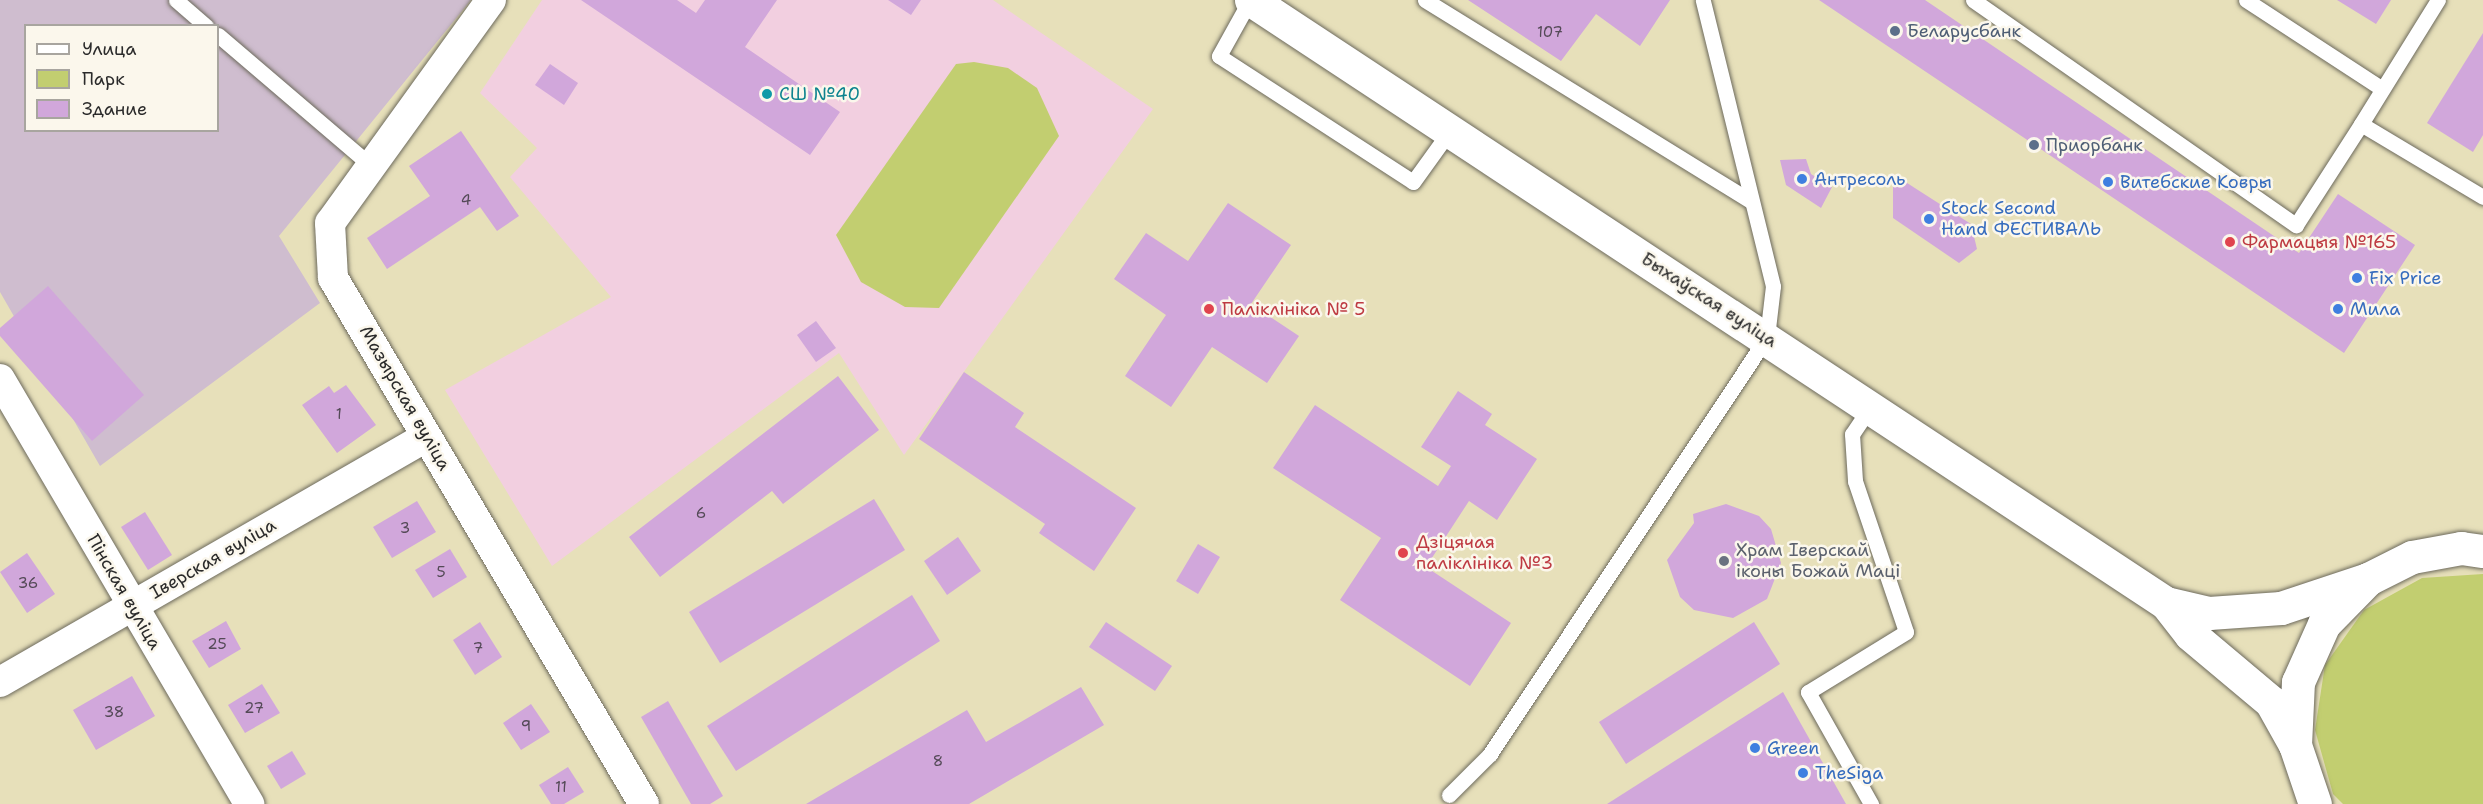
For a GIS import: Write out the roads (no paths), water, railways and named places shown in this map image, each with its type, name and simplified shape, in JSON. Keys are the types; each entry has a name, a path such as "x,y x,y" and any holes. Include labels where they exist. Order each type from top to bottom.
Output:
{"main road":[{"name":"Быхаўская вуліца","path":"1250,0 1449,132 1767,337 2166,603 2190,634 2271,702 2295,745"},
{"path":"2315,804 2295,745 2298,682 2324,624 2368,579 2412,556 2476,546"},
{"name":"Быхаўская вуліца","path":"2166,603 2209,613 2281,608 2368,579"}],"street":[{"name":"Мазырская вуліца","path":"491,0 369,164 330,223 333,278 644,804"},
{"name":"Пінская вуліца","path":"0,379 249,804"},
{"name":"Іверская вуліца","path":"0,682 426,436"}],"lane":[{"path":"176,0 204,24"},
{"path":"1250,0 1218,56 1413,182 1449,132"},
{"path":"1425,0 1750,201"},
{"path":"1449,795 1490,754 1767,337 1773,286 1750,201 1703,0"},
{"path":"1973,0 2296,225 2438,0"},
{"path":"2246,0 2381,88"},
{"path":"219,36 369,164"},
{"path":"2361,124 2483,196"},
{"path":"1871,406 1852,434 1855,481 1906,633 1808,692 1871,804"}],"place":[{"name":"Беларусбанк","path":"1895,31"},
{"name":"СШ №40","path":"767,94"},
{"name":"Приорбанк","path":"2034,145"},
{"name":"Антресоль","path":"1802,179"},
{"name":"Витебские Ковры","path":"2108,182"},
{"name":"Stock Second Hand ФЕСТИВАЛЬ","path":"1929,219"},
{"name":"Фармацыя №165","path":"2230,242"},
{"name":"Fix Price","path":"2357,278"},
{"name":"Паліклініка № 5","path":"1209,309"},
{"name":"Мила","path":"2338,309"},
{"name":"Дзіцячая паліклініка №3","path":"1403,553"},
{"name":"Храм Іверскай іконы Божай Маці","path":"1724,561"},
{"name":"Green","path":"1755,748"},
{"name":"TheSiga","path":"1803,773"}]}
